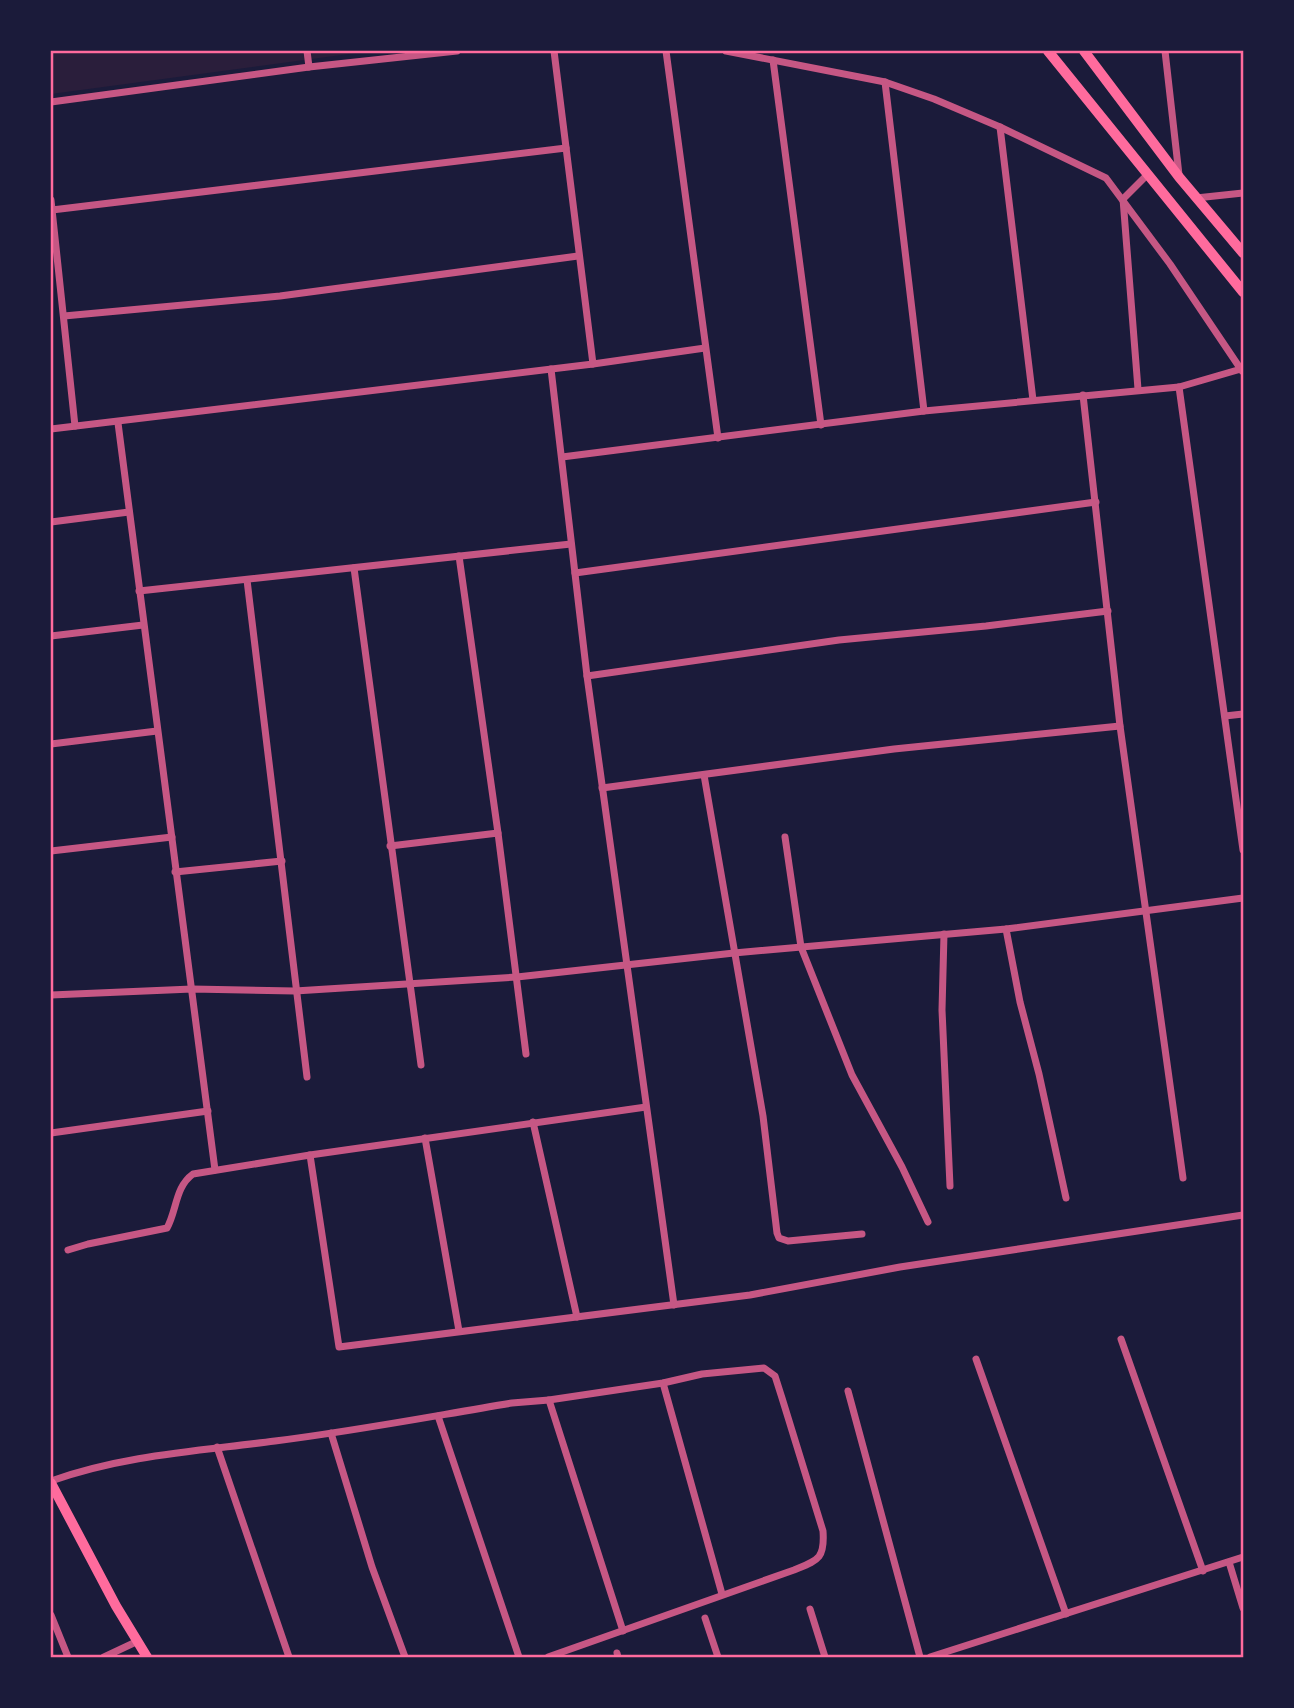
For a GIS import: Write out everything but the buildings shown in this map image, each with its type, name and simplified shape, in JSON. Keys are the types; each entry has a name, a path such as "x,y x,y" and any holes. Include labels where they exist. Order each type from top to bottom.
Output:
{"main road":[{"path":"1048,51 1243,292"},
{"path":"1084,51 1196,198 1243,253"},
{"path":"51,1482 148,1657"}],"street":[{"path":"307,51 309,67"},
{"path":"51,102 309,67 457,51"},
{"path":"554,51 593,364"},
{"path":"666,51 718,438"},
{"path":"562,457 925,411 1179,387 1242,371 1106,178 1000,127 885,82 726,51"},
{"path":"1165,51 1180,177"},
{"path":"774,60 821,425"},
{"path":"885,82 925,411"},
{"path":"1000,127 1033,400"},
{"path":"52,210 566,148"},
{"path":"1138,389 1123,199 1147,175"},
{"path":"1196,198 1243,192"},
{"path":"51,200 75,426"},
{"path":"64,317 280,296 578,256"},
{"path":"51,429 118,423 705,348"},
{"path":"551,369 587,676 674,1305"},
{"path":"1179,387 1243,850"},
{"path":"1083,395 1120,726 1184,1178"},
{"path":"118,423 215,1170"},
{"path":"575,572 1096,502"},
{"path":"51,522 129,512"},
{"path":"139,591 571,544"},
{"path":"459,556 526,1054"},
{"path":"354,568 421,1065"},
{"path":"247,580 307,1077"},
{"path":"587,676 839,640 1108,611"},
{"path":"51,636 143,625"},
{"path":"1225,716 1243,714"},
{"path":"602,788 894,749 1120,726"},
{"path":"51,744 158,731"},
{"path":"704,775 763,1116 779,1238 788,1241 862,1234"},
{"path":"390,846 498,833"},
{"path":"51,851 172,837"},
{"path":"785,837 802,947 852,1075 902,1167 928,1222"},
{"path":"175,872 282,861"},
{"path":"51,995 192,989 295,991 517,977 734,953 1006,929 1243,898"},
{"path":"1006,929 1020,1002 1066,1198"},
{"path":"944,933 942,1010 950,1186"},
{"path":"68,1250 167,1228 185,1179 192,1174 646,1107"},
{"path":"51,1133 208,1111"},
{"path":"533,1122 577,1317"},
{"path":"425,1138 458,1331"},
{"path":"310,1155 339,1347 750,1295 900,1267 1243,1215"},
{"path":"1121,1339 1203,1571"},
{"path":"976,1359 1066,1614"},
{"path":"51,1482 105,1464 181,1451 331,1433 512,1403 549,1401 702,1374 764,1368 775,1376 823,1531 822,1555 794,1570 548,1657"},
{"path":"663,1383 722,1594"},
{"path":"848,1391 920,1657"},
{"path":"549,1401 623,1631"},
{"path":"438,1416 519,1657"},
{"path":"331,1433 372,1567 405,1657"},
{"path":"218,1447 289,1657"},
{"path":"930,1657 1243,1557"},
{"path":"1229,1562 1243,1608"},
{"path":"810,1609 825,1657"},
{"path":"51,1615 68,1657"},
{"path":"705,1618 718,1657"},
{"path":"104,1657 138,1641"}],"shaded area":[{"path":"371,51 51,94 51,52"}]}
